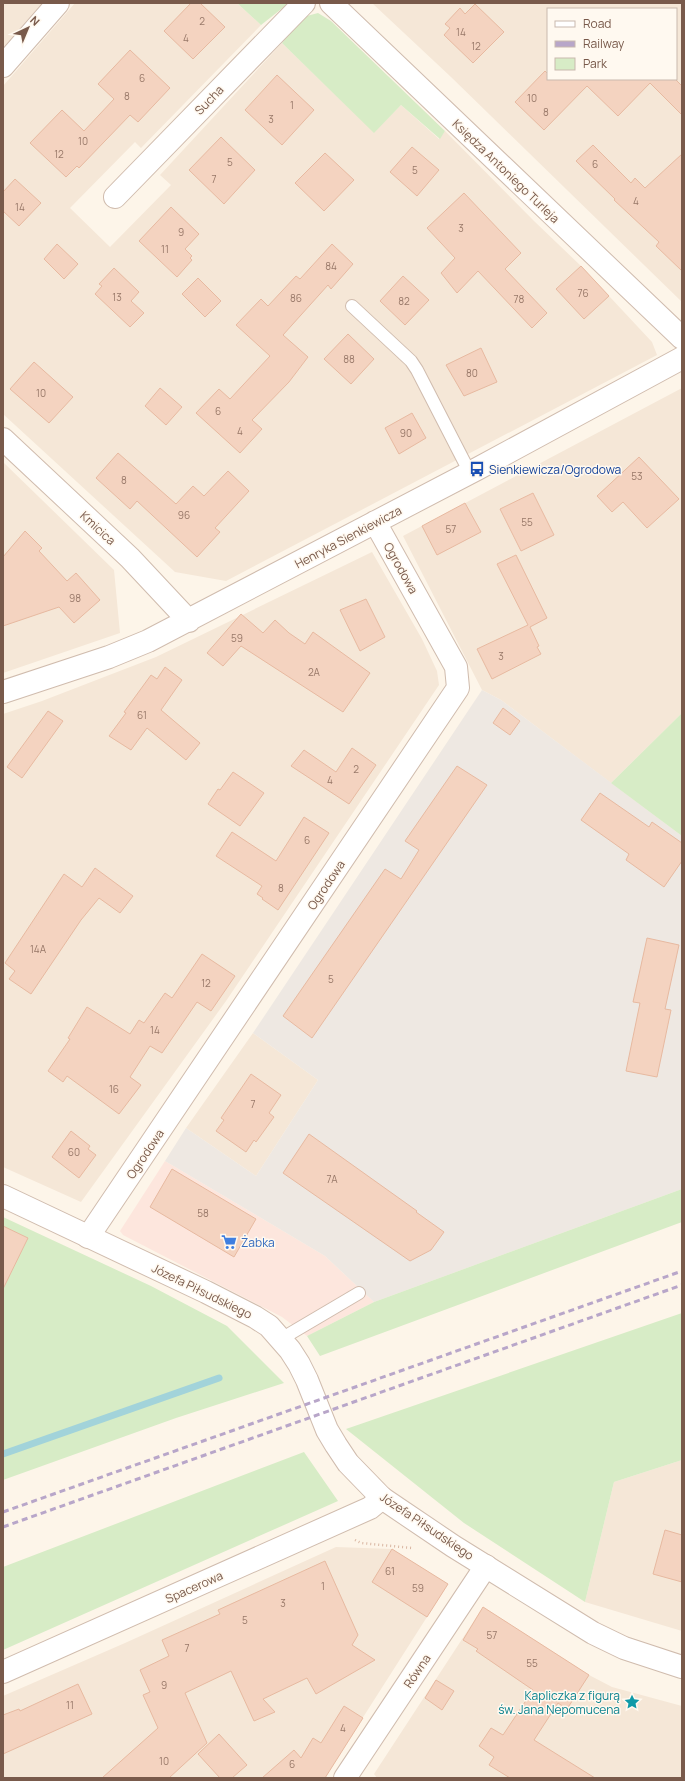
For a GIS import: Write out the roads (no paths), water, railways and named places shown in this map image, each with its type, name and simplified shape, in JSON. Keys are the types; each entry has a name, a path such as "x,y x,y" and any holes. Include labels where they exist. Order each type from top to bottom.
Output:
{"street":[{"path":"3,66 58,3"},
{"name":"Sucha","path":"114,197 304,3"},
{"name":"Księdza Antoniego Turleja","path":"331,3 682,338"},
{"name":"Henryka Sienkiewicza","path":"3,692 109,656 148,641 189,621 470,473 682,358"},
{"name":"Kmicica","path":"3,439 130,558 189,621"},
{"name":"Ogrodowa","path":"88,1237 458,688 456,667 375,522"},
{"name":"Józefa Piłsudskiego","path":"3,1196 255,1317 269,1326 290,1350 307,1380 327,1430 336,1445 348,1463 382,1498 486,1566 593,1633 624,1648 682,1667"},
{"name":"Spacerowa","path":"3,1672 370,1508 382,1498"},
{"name":"Równa","path":"348,1777 486,1566"}],"lane":[{"path":"352,306 411,361 470,473"},
{"path":"281,1339 360,1293"}],"waterway":[{"path":"3,1454 219,1378"}],"railway":[{"path":"3,1512 682,1271"},
{"path":"3,1527 682,1285"}],"place":[{"name":"Sienkiewicza/Ogrodowa","path":"477,469"},
{"name":"Żabka","path":"229,1242"},
{"name":"Kapliczka z figurą św. Jana Nepomucena","path":"632,1702"}]}
